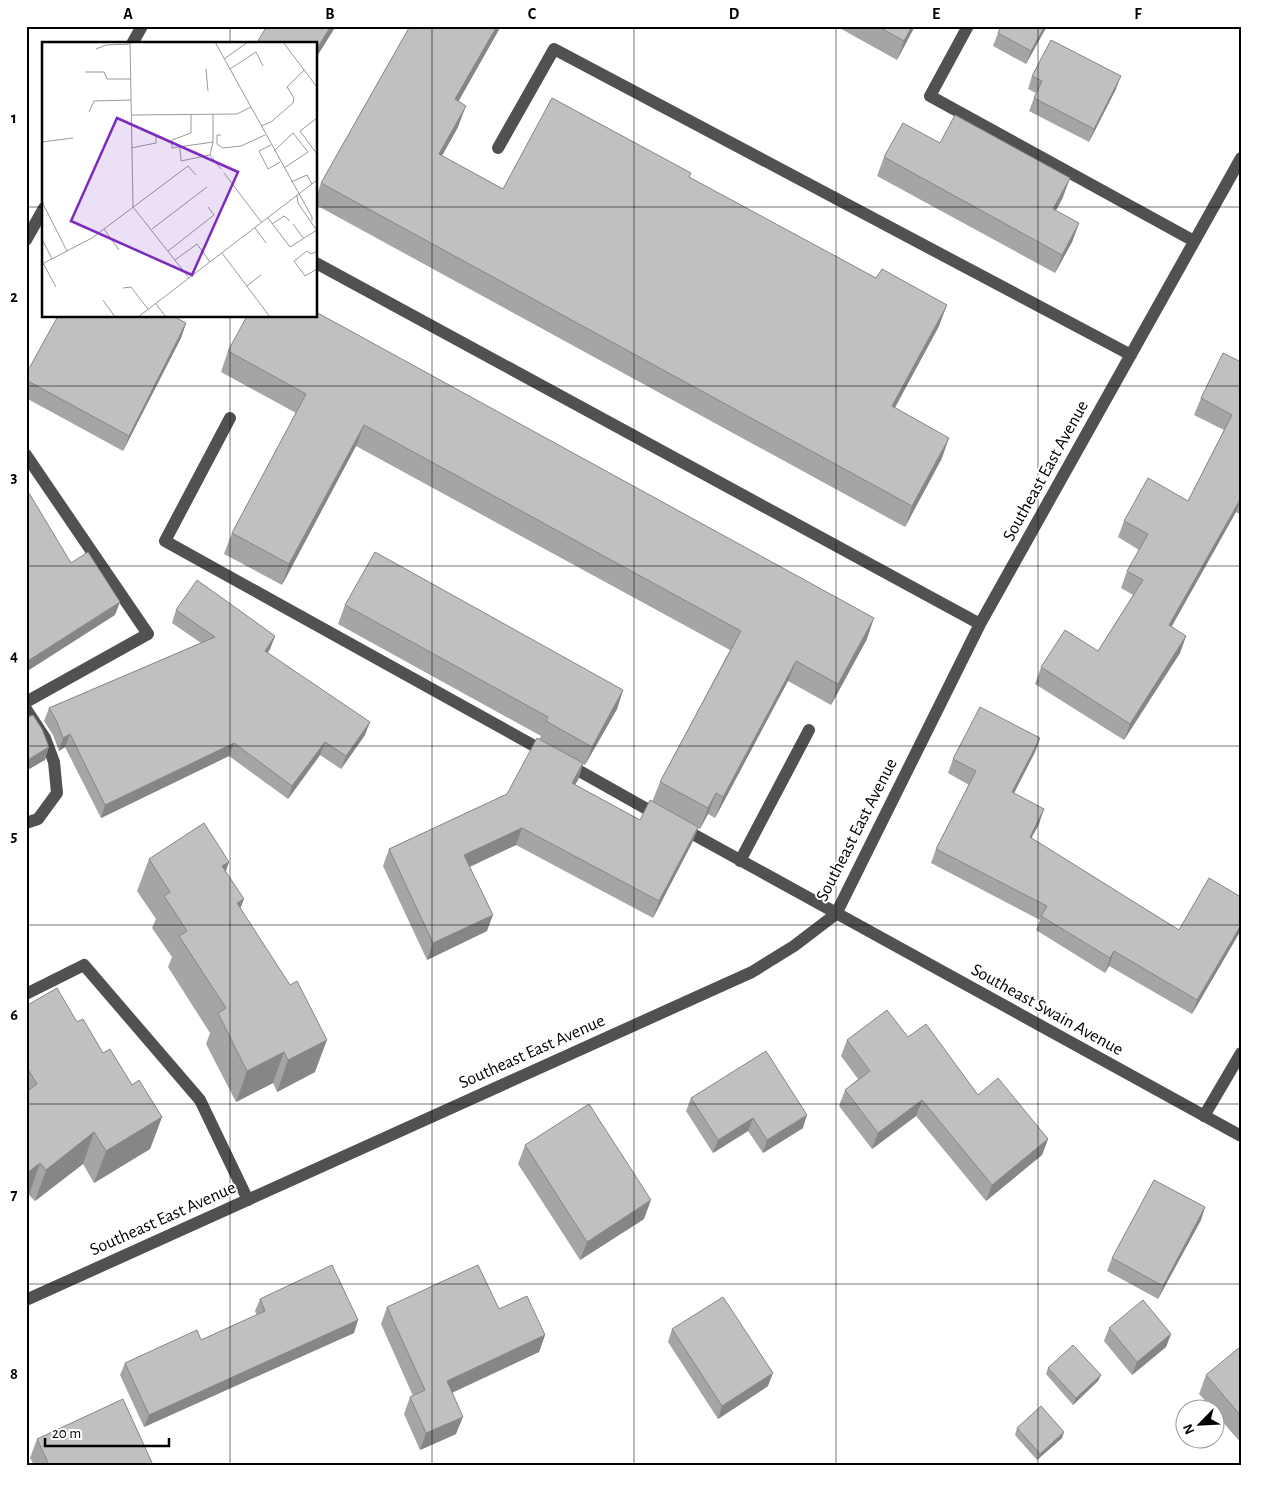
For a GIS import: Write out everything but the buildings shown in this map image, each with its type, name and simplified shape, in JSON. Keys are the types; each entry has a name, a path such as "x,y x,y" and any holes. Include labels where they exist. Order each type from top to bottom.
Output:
{"street":[{"path":"133,42 142,26"},
{"path":"968,26 930,96 1194,241"},
{"path":"498,148 554,48 1131,355"},
{"name":"Southeast East Avenue","path":"26,1300 752,972 794,946 836,914 980,624 1241,158"},
{"path":"26,240 42,212"},
{"path":"318,264 980,624"},
{"name":"Southeast Swain Avenue","path":"230,418 165,541 740,861 1241,1136"},
{"path":"26,455 148,634 26,702"},
{"path":"26,709 45,738 54,762 57,793 38,819 26,823"},
{"path":"740,861 809,730"},
{"path":"26,994 84,965 200,1100 248,1200"},
{"path":"1204,1116 1241,1053"}]}
